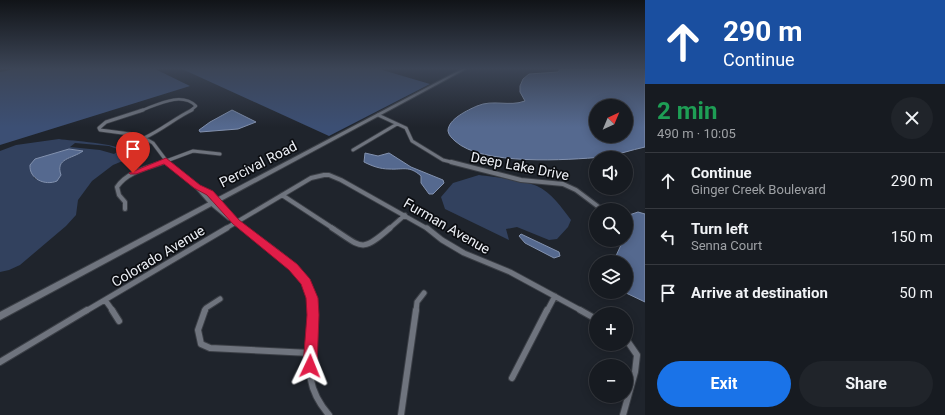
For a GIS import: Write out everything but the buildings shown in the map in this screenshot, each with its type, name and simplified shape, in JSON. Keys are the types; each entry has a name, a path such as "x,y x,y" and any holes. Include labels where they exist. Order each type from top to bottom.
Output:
{"street":[{"name":"Percival Road","path":"0,316 428,88"},
{"path":"144,138 158,132 180,115 192,110 196,106 188,100 179,99 106,122 99,128 100,130 106,132 130,134 144,138 153,143 166,161 197,187 210,193 214,202"},
{"name":"Deep Lake Drive","path":"376,116 406,128 412,141 443,160 521,180 563,184 576,190 593,203"},
{"path":"353,150 397,124"},
{"path":"125,209 124,202 119,195 117,187 121,181 133,173 193,151 220,154"},
{"name":"Colorado Avenue","path":"0,362 311,178 320,175 329,175"},
{"name":"Furman Avenue","path":"329,175 425,226 442,240 464,253 510,272 589,315"},
{"path":"197,187 202,195 214,202 236,222 293,267 306,282 312,298 313,315 310,353 310,380 317,400 329,415"},
{"path":"282,195 357,244 366,246 374,242 404,215"},
{"path":"401,415 417,302 424,293"},
{"path":"512,378 555,296"},
{"path":"220,298 206,308 198,330 202,344 210,348 310,353"},
{"path":"105,300 119,321"},
{"path":"623,415 635,372 637,355 633,350"}],"shaded area":[{"path":"0,88 182,88 0,145"},
{"path":"224,88 422,88 329,136"},
{"path":"520,88 645,88 645,147 630,151 589,151 589,158 526,160 504,158 468,149 455,141 449,134 449,127 455,119 477,106 489,103 519,103 525,101 520,92"},
{"path":"232,110 256,122 238,129 200,132 199,130 210,122"},
{"path":"59,139 94,143 120,148 125,152 125,160 113,165 92,181 78,200 76,215 66,226 20,265 0,272 0,151 16,145","holes":["75,143 109,146 120,150 114,154 100,150 70,147","69,149 83,151 63,161 59,169 45,182 35,179 33,176 63,151"]},
{"path":"69,149 83,151 62,162 60,165 61,175 57,181 48,183 35,178 30,170 30,165 35,159"},
{"path":"365,153 378,156 389,153 411,167 443,180 444,183 433,194 429,194 421,183 421,176 413,170 386,169 373,166 364,162"},
{"path":"479,175 525,182 537,186 547,192 556,201 571,220 568,227 557,239 549,240 517,227 506,229 509,240 445,209 441,197 453,183"},
{"path":"638,212 645,214 645,302 633,296 633,255 616,255 620,247 633,247 633,214"},
{"path":"521,234 559,252 560,256 554,258 525,243 519,236"}],"route":[{"path":"133,173 166,161 197,187 210,193 236,222 293,267 306,282 312,298 313,315 310,366"}]}
